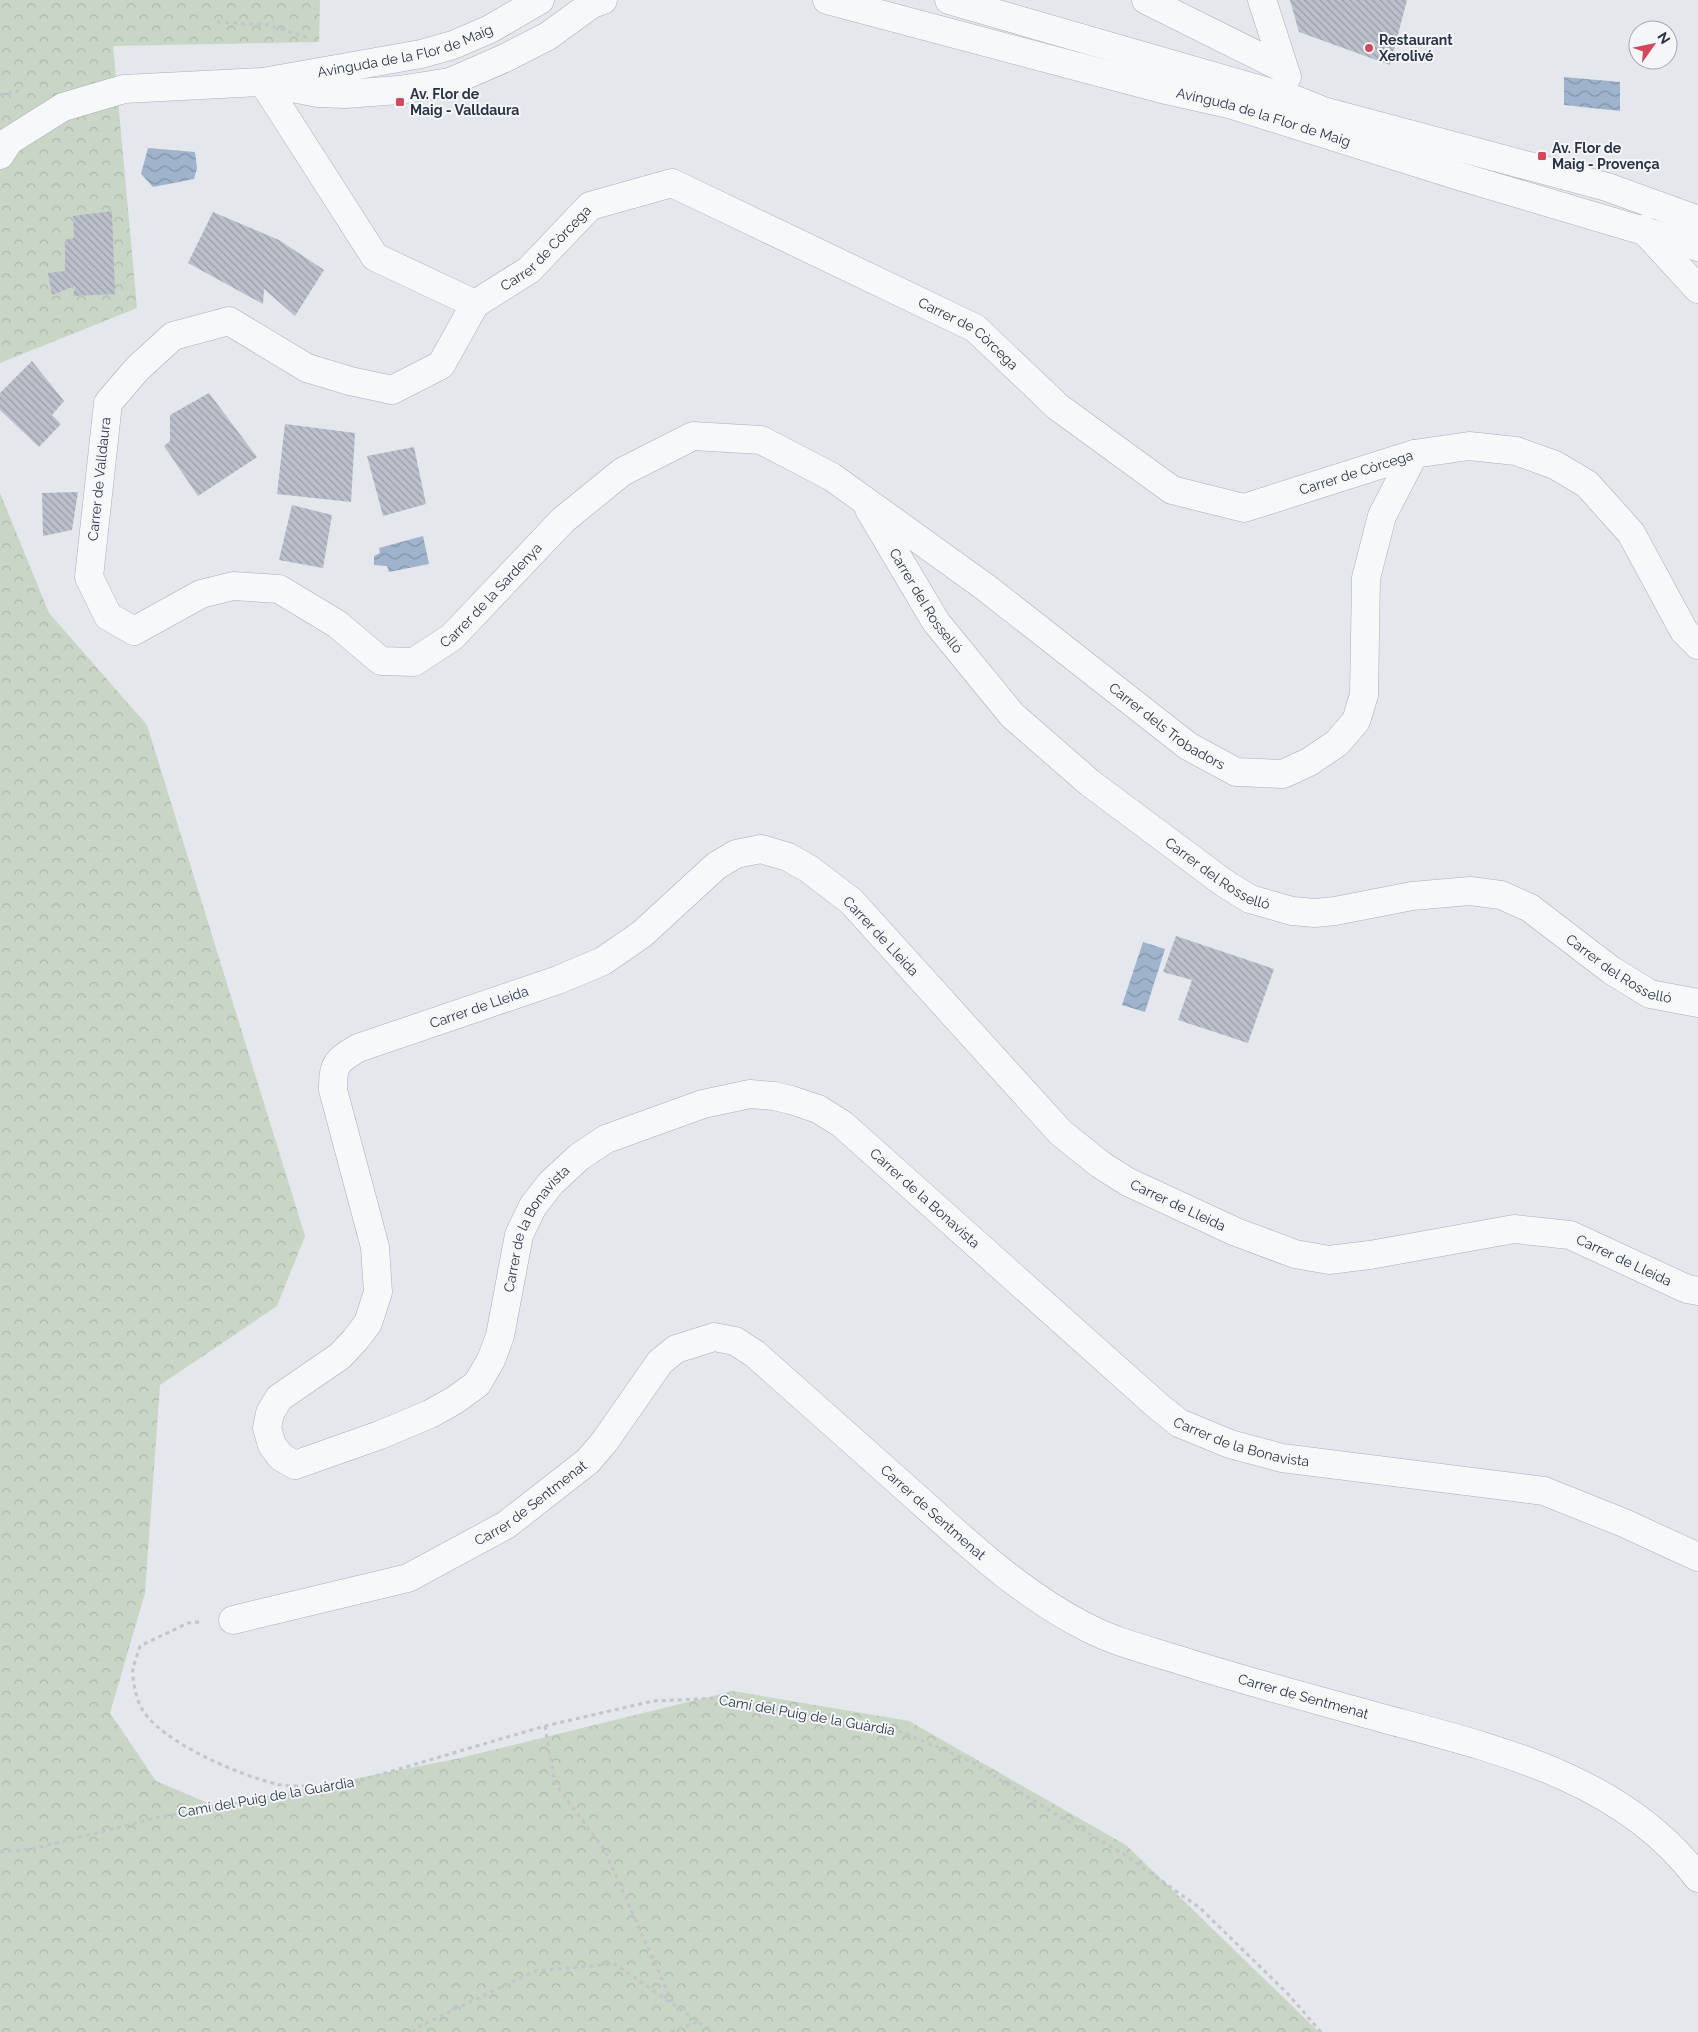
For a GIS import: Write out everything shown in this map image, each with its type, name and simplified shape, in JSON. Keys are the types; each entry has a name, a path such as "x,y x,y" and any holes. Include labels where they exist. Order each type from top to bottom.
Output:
{"street":[{"name":"Avinguda de la Flor de Maig","path":"5,148 63,107 124,89 263,82 421,54 490,29 540,0"},
{"name":"Avinguda de la Flor de Maig","path":"263,82 318,93 345,94 399,90 450,82 505,58 548,36 592,4 603,0"},
{"name":"Avinguda de la Flor de Maig","path":"827,0 1162,90 1229,104 1297,113 1323,111 1607,187 1698,220"},
{"name":"Avinguda de la Flor de Maig","path":"950,0 1297,113 1645,231 1698,247"},
{"path":"1146,0 1283,68"},
{"path":"1262,0 1297,113"},
{"path":"263,82 375,257 475,304"},
{"name":"Carrer de Còrcega","path":"475,304 529,270 590,206 672,183 975,328 1058,407 1172,490 1244,508 1414,454 1469,446 1516,451 1555,465 1587,484 1631,534 1684,632 1698,644"},
{"path":"1607,187 1698,289"},
{"name":"Carrer de Valldaura","path":"108,616 89,577 108,403 136,369 173,336 229,322 307,368 350,381 392,390 441,365 475,304"},
{"name":"Carrer de la Sardenya","path":"108,616 134,631 201,594 233,586 279,589 338,624 381,661 414,662 452,637 563,520 614,478 622,472 693,436 760,440 832,477 863,499"},
{"name":"Carrer dels Trobadors","path":"863,499 985,587 1188,746 1236,772 1283,774 1309,762 1337,743 1356,721 1364,695 1366,578 1382,516 1414,454"},
{"name":"Carrer del Rosselló","path":"863,499 936,622 1012,714 1090,783 1224,883 1250,899 1292,911 1315,913 1412,896 1470,891 1501,895 1530,908 1611,970 1650,994 1698,1003"},
{"name":"Carrer de Lleida","path":"272,1445 267,1428 270,1412 279,1398 340,1356 355,1340 368,1323 378,1292 375,1247 333,1090 335,1065 345,1055 358,1048 558,980 603,960 642,934 716,866 736,854 761,849 788,857 809,869 851,901 1061,1133 1101,1165 1128,1182 1236,1232 1296,1254 1329,1260 1370,1255 1494,1231 1531,1230 1570,1235 1687,1289 1698,1291"},
{"name":"Carrer de la Bonavista","path":"272,1445 281,1457 295,1465 312,1460 430,1414 477,1384 491,1360 500,1336 519,1235 533,1206 550,1184 579,1157 606,1138 703,1104 750,1094 791,1100 818,1109 842,1124 1179,1423 1230,1444 1282,1458 1544,1492 1624,1523 1698,1557"},
{"name":"Carrer de Sentmenat","path":"233,1620 408,1578 506,1525 588,1462 605,1441 660,1362 676,1349 694,1341 714,1337 735,1341 755,1354 957,1534 1042,1602 1090,1629 1143,1649 1226,1675 1507,1753 1552,1770 1615,1802 1654,1831 1688,1865 1698,1878"}],"path":[{"path":"217,22 268,24 302,34 317,41"},
{"path":"233,1620 188,1622 140,1646 133,1670 141,1708 158,1728 177,1741 232,1768 278,1784 341,1786"},
{"name":"Camí del Puig de la Guàrdia","path":"0,1852 32,1849 164,1816 341,1786 546,1726 653,1701 724,1698 897,1730 972,1762 1133,1860 1200,1908 1288,1993 1322,2032"},
{"path":"546,1726 555,1784 604,1849 674,2005"},
{"path":"412,2032 422,2025 535,1971 614,1964 713,2032"},
{"path":"671,2032 698,2022"}],"green space":[{"path":"0,0 320,0 319,42 113,46 137,308 0,363"},
{"path":"0,493 49,613 147,725 305,1236 277,1306 160,1385 145,1593 110,1713 156,1781 215,1806 456,1759 733,1691 909,1721 1126,1845 1319,2032 0,2032"}],"water":[{"path":"1564,77 1620,82 1620,111 1564,105"},
{"path":"148,148 195,152 197,168 194,179 153,187 141,174"},
{"path":"423,536 429,564 389,572 387,566 374,565 374,556 380,553 379,548"},
{"path":"1143,942 1165,949 1145,1012 1122,1005"}],"building":[{"name":"Restaurant Xerolivé","path":"1290,0 1407,0 1390,65 1299,32"},
{"path":"112,211 115,294 73,296 75,286 52,295 48,273 65,271 65,240 74,238 73,216"},
{"path":"213,212 279,240 324,270 295,316 264,289 263,304 188,263"},
{"path":"32,361 64,401 52,415 61,424 39,447 0,410 0,393"},
{"path":"209,393 257,457 198,496 164,446 170,441 170,415"},
{"path":"285,424 355,433 351,502 277,494"},
{"path":"414,447 426,504 383,516 367,456"},
{"path":"78,492 72,530 43,536 42,493"},
{"path":"292,505 332,515 323,568 279,560"},
{"path":"1176,936 1274,969 1248,1043 1178,1020 1192,980 1163,972"}],"place":[{"name":"Restaurant Xerolivé","path":"1369,48"},
{"name":"Av. Flor de Maig - Valldaura","path":"400,102"},
{"name":"Av. Flor de Maig - Provença","path":"1542,156"}]}
